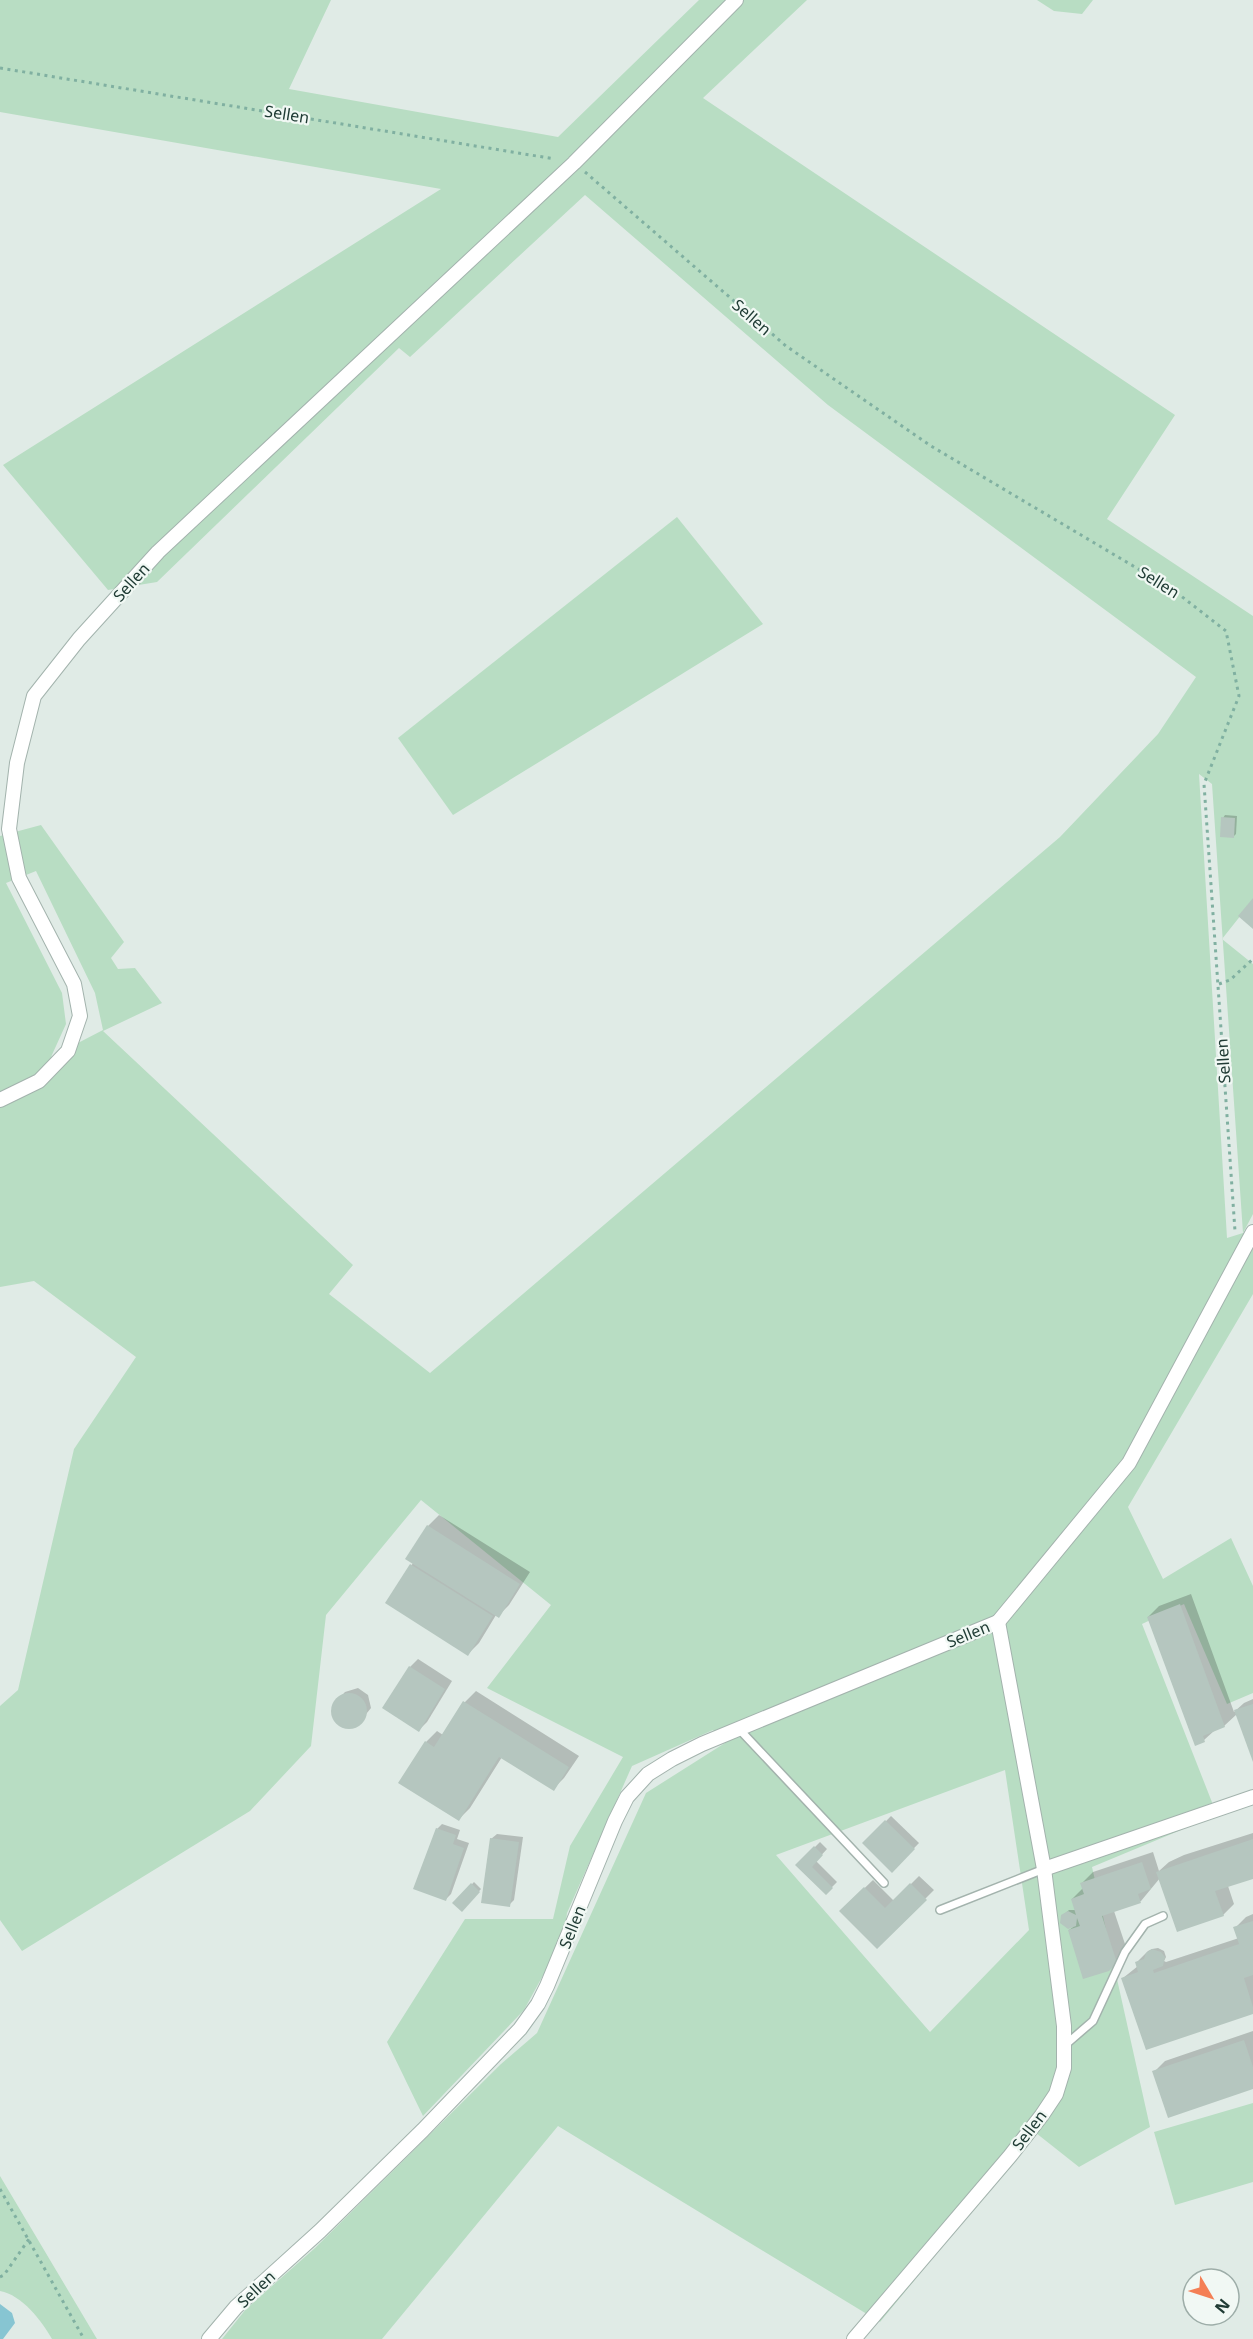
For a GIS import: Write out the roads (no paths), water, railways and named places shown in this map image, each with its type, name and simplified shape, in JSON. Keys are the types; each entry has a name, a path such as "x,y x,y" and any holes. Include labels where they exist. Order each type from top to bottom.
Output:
{"street":[{"name":"Sellen","path":"0,1100 39,1081 68,1051 80,1016 74,984 19,878 9,829 17,763 34,696 79,639 158,552 574,163 736,0"},
{"name":"Sellen","path":"209,2339 249,2295 320,2231 423,2130 529,2017 547,1986 615,1821 633,1789 648,1774 672,1759 739,1728 998,1622 1129,1463 1253,1232"},
{"name":"Sellen","path":"854,2339 1010,2156 1056,2094 1064,2068 1064,2026 1044,1869 998,1622"},
{"path":"1044,1869 1253,1797"}],"lane":[{"path":"739,1728 884,1883"},
{"path":"940,1910 1044,1869"},
{"path":"1064,2046 1093,2021 1125,1952 1145,1924 1163,1916"}],"water":[{"path":"0,2304 12,2313 15,2323 3,2339 0,2339"}]}
